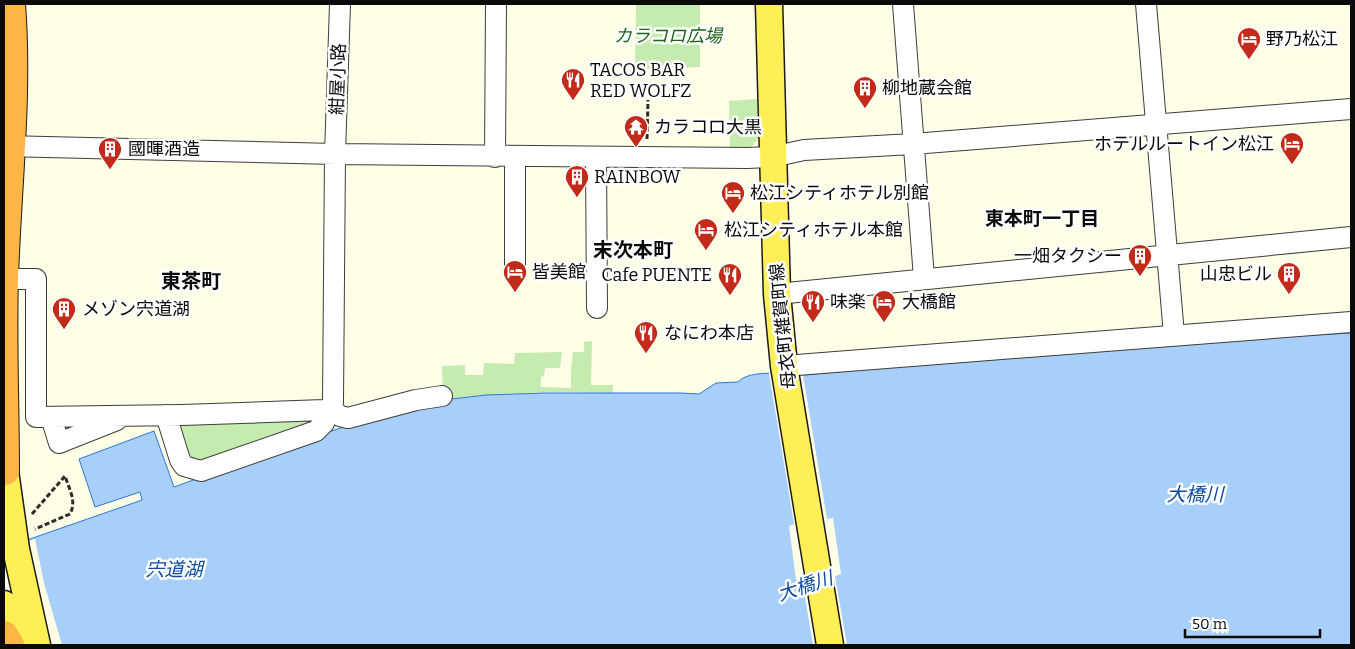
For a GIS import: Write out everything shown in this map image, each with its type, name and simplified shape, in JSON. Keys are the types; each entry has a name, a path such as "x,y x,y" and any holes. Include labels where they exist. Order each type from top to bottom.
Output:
{"highway":[{"path":"4,471 4,279 7,146 14,38 11,4"},
{"path":"4,635 10,645"}],"main road":[{"name":"母衣町雑賀町線","path":"769,4 777,294 786,372 830,645"},
{"path":"4,471 16,549 37,645"},
{"path":"4,604 14,645"}],"street":[{"name":"紺屋小路","path":"331,408 333,402 335,317 335,154 340,4"},
{"path":"495,157 496,4"},
{"path":"903,4 924,278"},
{"path":"1146,4 1174,335"},
{"path":"7,146 495,157 772,157 804,150 913,144 1351,109"},
{"path":"514,272 515,157"},
{"path":"596,157 597,308"},
{"path":"777,294 1351,236"},
{"path":"4,279 36,279 36,417 166,415 324,410 331,408"},
{"path":"786,372 1174,335 1351,322"},
{"path":"331,408 340,416 348,418 416,400 442,396"},
{"path":"166,415 180,460 184,466 201,471 316,431 324,423 331,408"}],"path":[{"path":"647,157 648,100"},
{"path":"32,515 65,476 74,500 70,514 34,529"}],"green space":[{"name":"カラコロ広場","path":"636,4 700,4 700,67 635,69"},
{"path":"757,99 758,139 749,150 730,151 729,101"},
{"path":"592,341 591,385 613,385 613,393 549,392 443,400 442,366 465,365 465,375 483,375 484,363 514,364 515,353 562,352 560,368 545,368 544,376 541,377 541,387 571,388 573,352 584,352 584,342"},
{"path":"312,415 316,421 201,463 186,459 177,423"}],"water":[{"name":"大橋川","path":"1351,333 1351,645 4,645 4,548 142,500 140,492 95,507 79,459 154,431 174,487 373,417 443,400 486,395 545,393 699,394 716,383 738,382 750,375 759,374 803,375 1150,344"}],"pier":[{"path":"769,373 803,375 827,519 833,518 841,574 835,576 847,645 813,645 802,579 796,580 789,526 794,524"},
{"path":"35,539 44,583 62,645 4,645 4,548"}],"place":[{"name":"野乃松江","path":"1249,60"},
{"name":"TACOS BAR RED WOLFZ","path":"573,101"},
{"name":"柳地蔵会館","path":"865,109"},
{"name":"カラコロ大黒","path":"636,148"},
{"name":"ホテルルートイン松江","path":"1292,165"},
{"name":"國暉酒造","path":"110,170"},
{"name":"RAINBOW","path":"577,198"},
{"name":"松江シティホテル別館","path":"733,214"},
{"name":"松江シティホテル本館","path":"706,251"},
{"name":"一畑タクシー","path":"1140,277"},
{"name":"皆美館","path":"515,293"},
{"name":"山忠ビル","path":"1289,295"},
{"name":"Cafe PUENTE","path":"730,296"},
{"name":"味楽","path":"813,323"},
{"name":"大橋館","path":"884,323"},
{"name":"メゾン宍道湖","path":"64,330"},
{"name":"なにわ本店","path":"646,354"}],"district":[{"name":"東本町一丁目","path":"1042,218"},
{"name":"末次本町","path":"633,250"},
{"name":"東茶町","path":"191,281"}],"water label":[{"name":"宍道湖","path":"174,569"}]}
